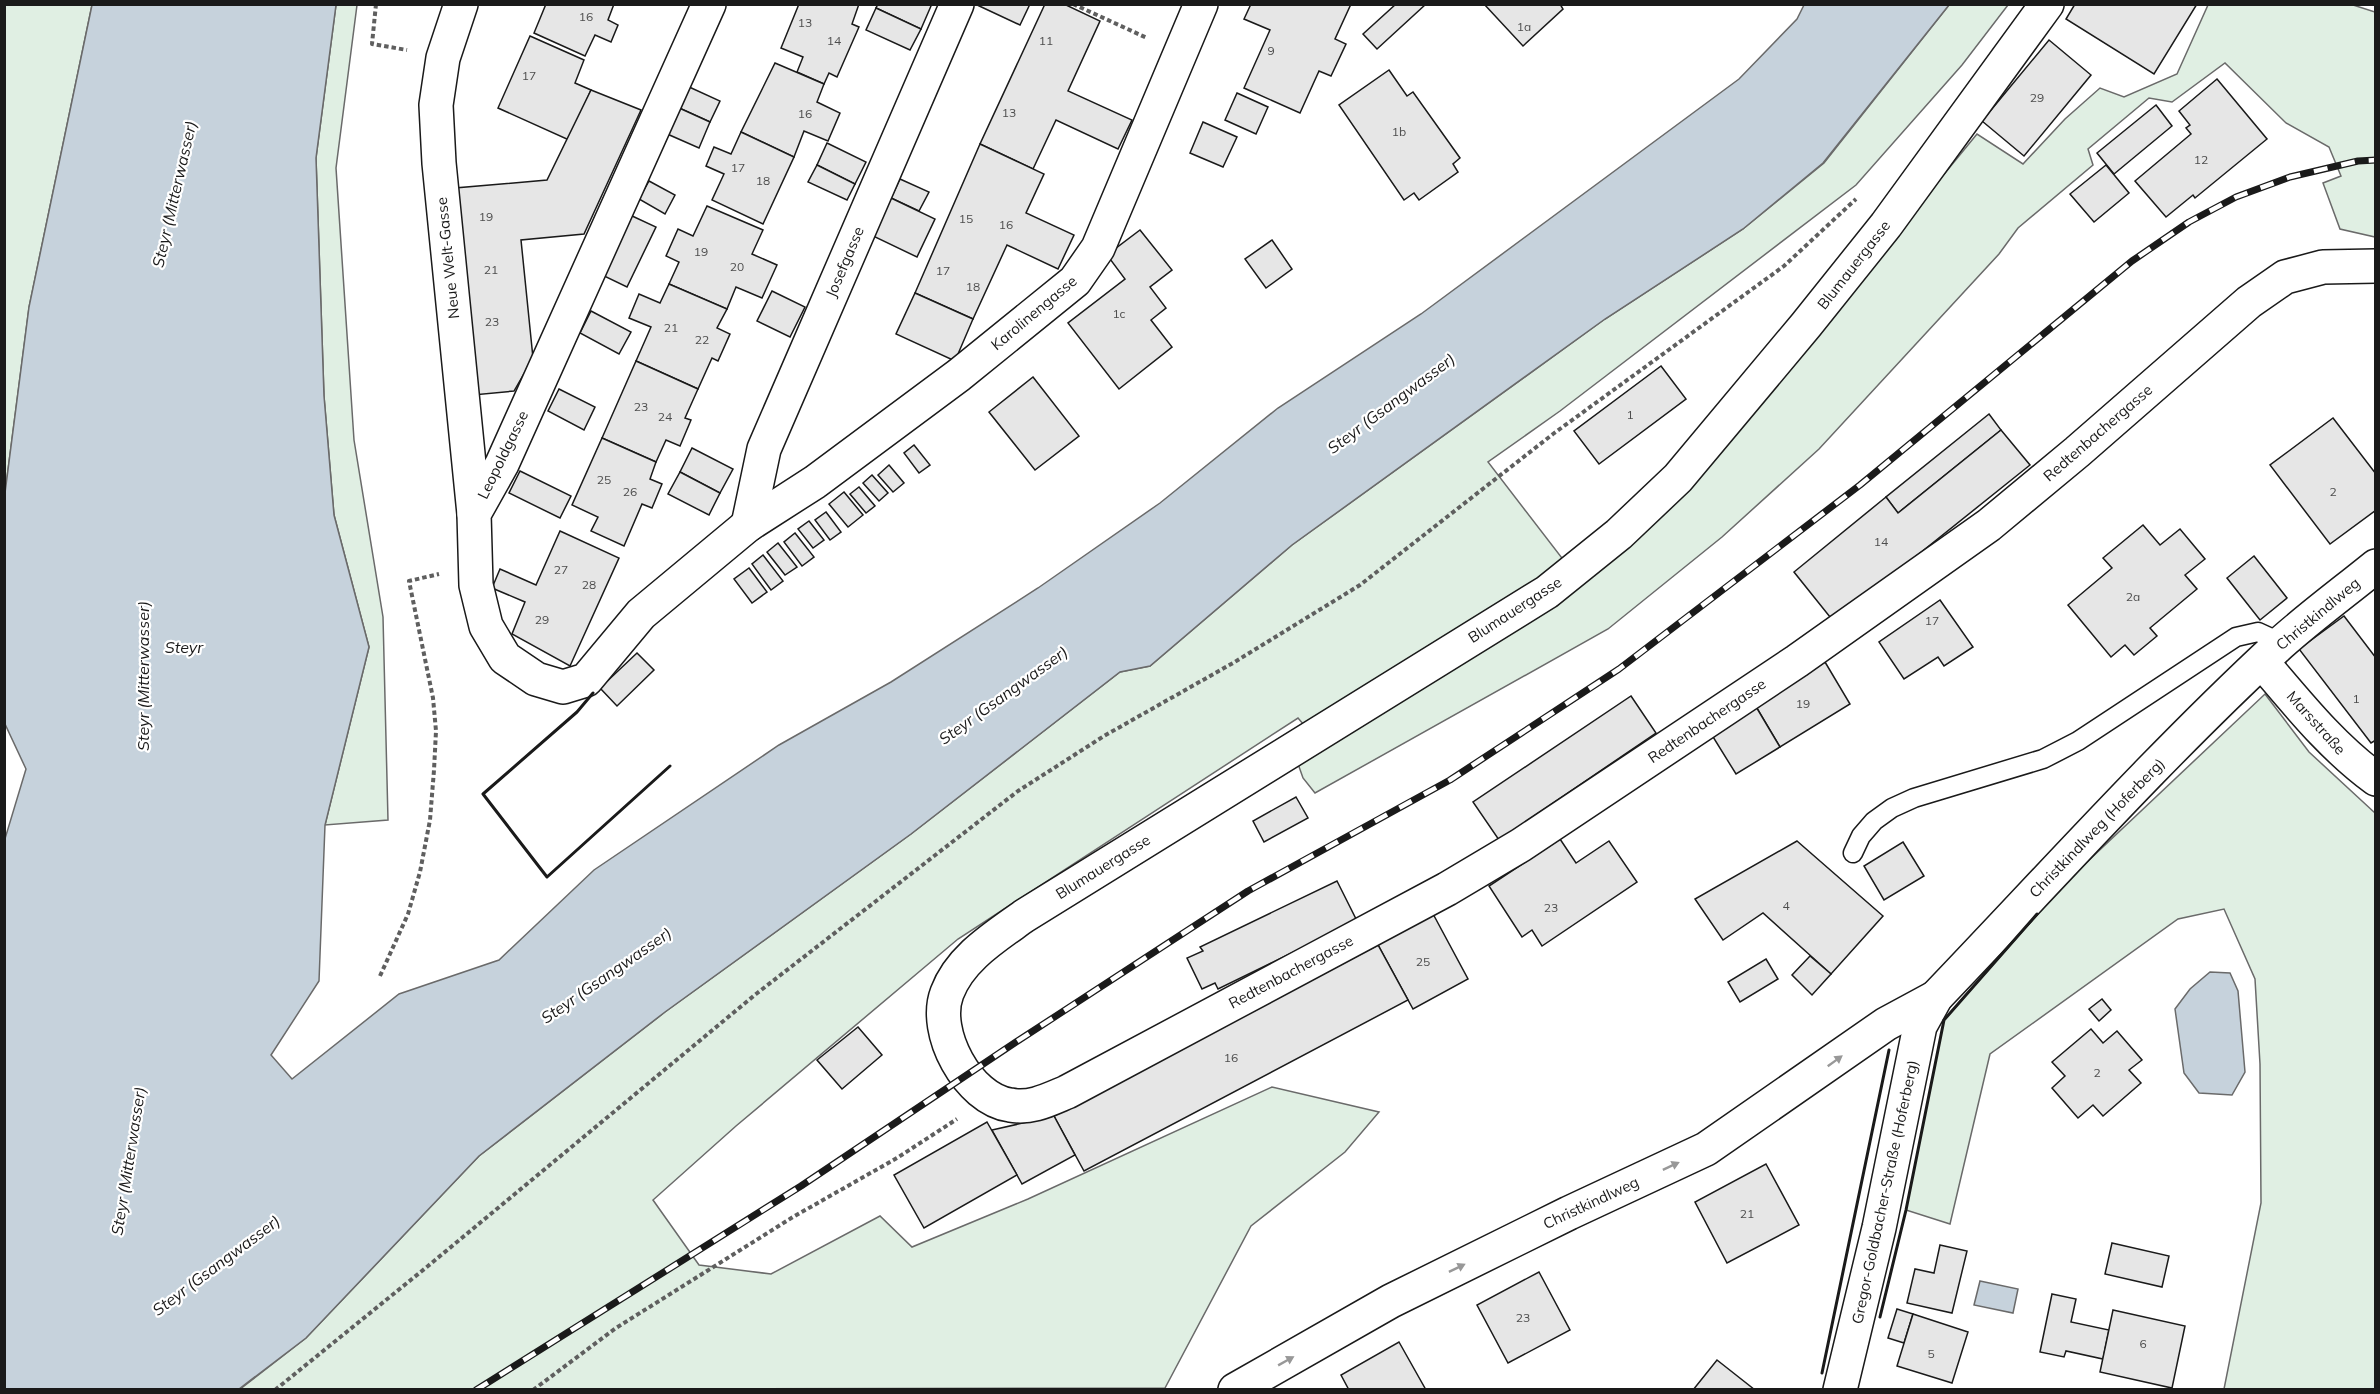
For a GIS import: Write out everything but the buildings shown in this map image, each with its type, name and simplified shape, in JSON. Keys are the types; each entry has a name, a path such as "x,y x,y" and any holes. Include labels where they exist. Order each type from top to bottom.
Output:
{"street":[{"name":"Neue Welt-Gasse","path":"461,4 443,57 436,105 439,163 474,514"},
{"name":"Leopoldgasse","path":"709,4 502,464 474,514 476,585 486,626 505,658 536,679 563,687 586,680 641,614 748,525"},
{"name":"Josefgasse","path":"748,525 764,449 957,4"},
{"name":"Karolinengasse","path":"748,525 814,482 959,375 1075,281 1098,248 1201,4"},
{"name":"Blumauergasse","path":"989,1099 967,1077 951,1048 943,1020 946,994 962,966 1024,916 1547,592 1618,534 1678,478 1806,325 1886,225 2047,4"},
{"name":"Redtenbachergasse","path":"989,1099 1010,1105 1034,1106 1067,1092 1447,889 1521,845 1797,661 1989,525 2249,303 2285,277 2323,267 2376,266"},
{"name":"Christkindlweg","path":"2272,652 2376,566"},
{"name":"Marsstraße","path":"2272,652 2324,734 2349,760 2376,779"},
{"name":"Christkindlweg (Hoferberg)","path":"1936,997 2158,764 2272,652"},
{"name":"Christkindlweg","path":"1235,1389 1391,1301 1569,1213 1706,1149 1886,1024 1936,997"},
{"name":"Gregor-Goldbacher-Straße (Hoferberg)","path":"1840,1389 1879,1227 1920,1026 1936,997"}],"lane":[{"path":"1852,854 1861,836 1874,821 1892,808 1914,798 2043,759 2078,741 2236,637 2258,632 2272,652"}],"path":[{"path":"372,44 376,4"},
{"path":"1073,4 1181,53"},
{"path":"275,1389 428,1266 756,994 1018,791 1104,736 1233,663 1360,585 1553,434 1784,266 1862,193"},
{"path":"380,976 408,914 420,872 430,820 435,750 434,698 409,581 437,575"},
{"path":"533,1389 616,1328 793,1216 897,1158 989,1099"}],"green space":[{"path":"2350,4 2375,12 2375,237 2340,229 2323,183 2341,176 2329,147 2286,123 2225,63 2172,102 2149,98 2088,149 2093,165 2018,228 1999,254 1819,449 1722,537 1608,629 1315,793 1303,778 1297,761 1321,745 1298,718 958,939 736,1126 653,1200 699,1265 771,1274 880,1216 912,1247 1028,1199 1272,1087 1379,1112 1345,1152 1251,1226 1165,1388 239,1390 306,1338 479,1156 665,1012 911,834 1120,672 1150,666 1292,545 1605,319 1743,229 1824,163 1949,5 2008,5 1962,65 1856,185 1560,411 1488,462 1578,579 1713,456 1977,134 2023,164 2065,119 2100,88 2124,97 2177,74 2208,5"},
{"path":"5,5 92,5 29,307 5,493"},
{"path":"336,5 357,5 336,168 354,440 383,617 388,820 325,825 369,647 334,515 324,396 316,158"},
{"path":"2265,694 2309,752 2375,813 2375,1389 2224,1389 2261,1203 2260,1064 2255,979 2224,909 2178,919 1990,1054 1950,1224 1906,1210 1944,1020 2069,879"}],"water":[{"path":"92,5 336,5 316,158 324,396 334,515 369,647 325,825 319,981 271,1055 292,1079 399,994 499,960 594,870 779,745 891,682 1038,588 1160,503 1278,408 1421,314 1739,79 1797,19 1804,5 1949,5 1823,163 1743,229 1605,319 1292,545 1150,666 1120,672 911,834 665,1012 479,1156 306,1338 239,1389 5,1389 4,842 26,769 5,724 5,493 29,307"},
{"path":"2210,972 2230,973 2238,991 2245,1072 2232,1095 2199,1093 2184,1073 2175,1009 2190,989"},
{"path":"1980,1281 2018,1289 2013,1313 1974,1305"}],"railway":[{"path":"476,1390 801,1186 1248,891 1450,780 1619,669 1860,485 2132,261 2189,222 2236,197 2290,177 2358,161 2376,160"}],"wall":[{"path":"593,693 577,712 483,794 547,877 670,766"},
{"path":"1880,1317 1906,1210 1944,1020 2037,914"},
{"path":"1822,1373 1889,1050"}],"water label":[{"name":"Steyr (Mitterwasser)","path":"174,194"},
{"name":"Steyr (Gsangwasser)","path":"1391,403"},
{"name":"Steyr","path":"184,647"},
{"name":"Steyr (Mitterwasser)","path":"143,676"},
{"name":"Steyr (Gsangwasser)","path":"1003,695"},
{"name":"Steyr (Gsangwasser)","path":"606,975"},
{"name":"Steyr (Mitterwasser)","path":"128,1161"},
{"name":"Steyr (Gsangwasser)","path":"216,1265"}]}
